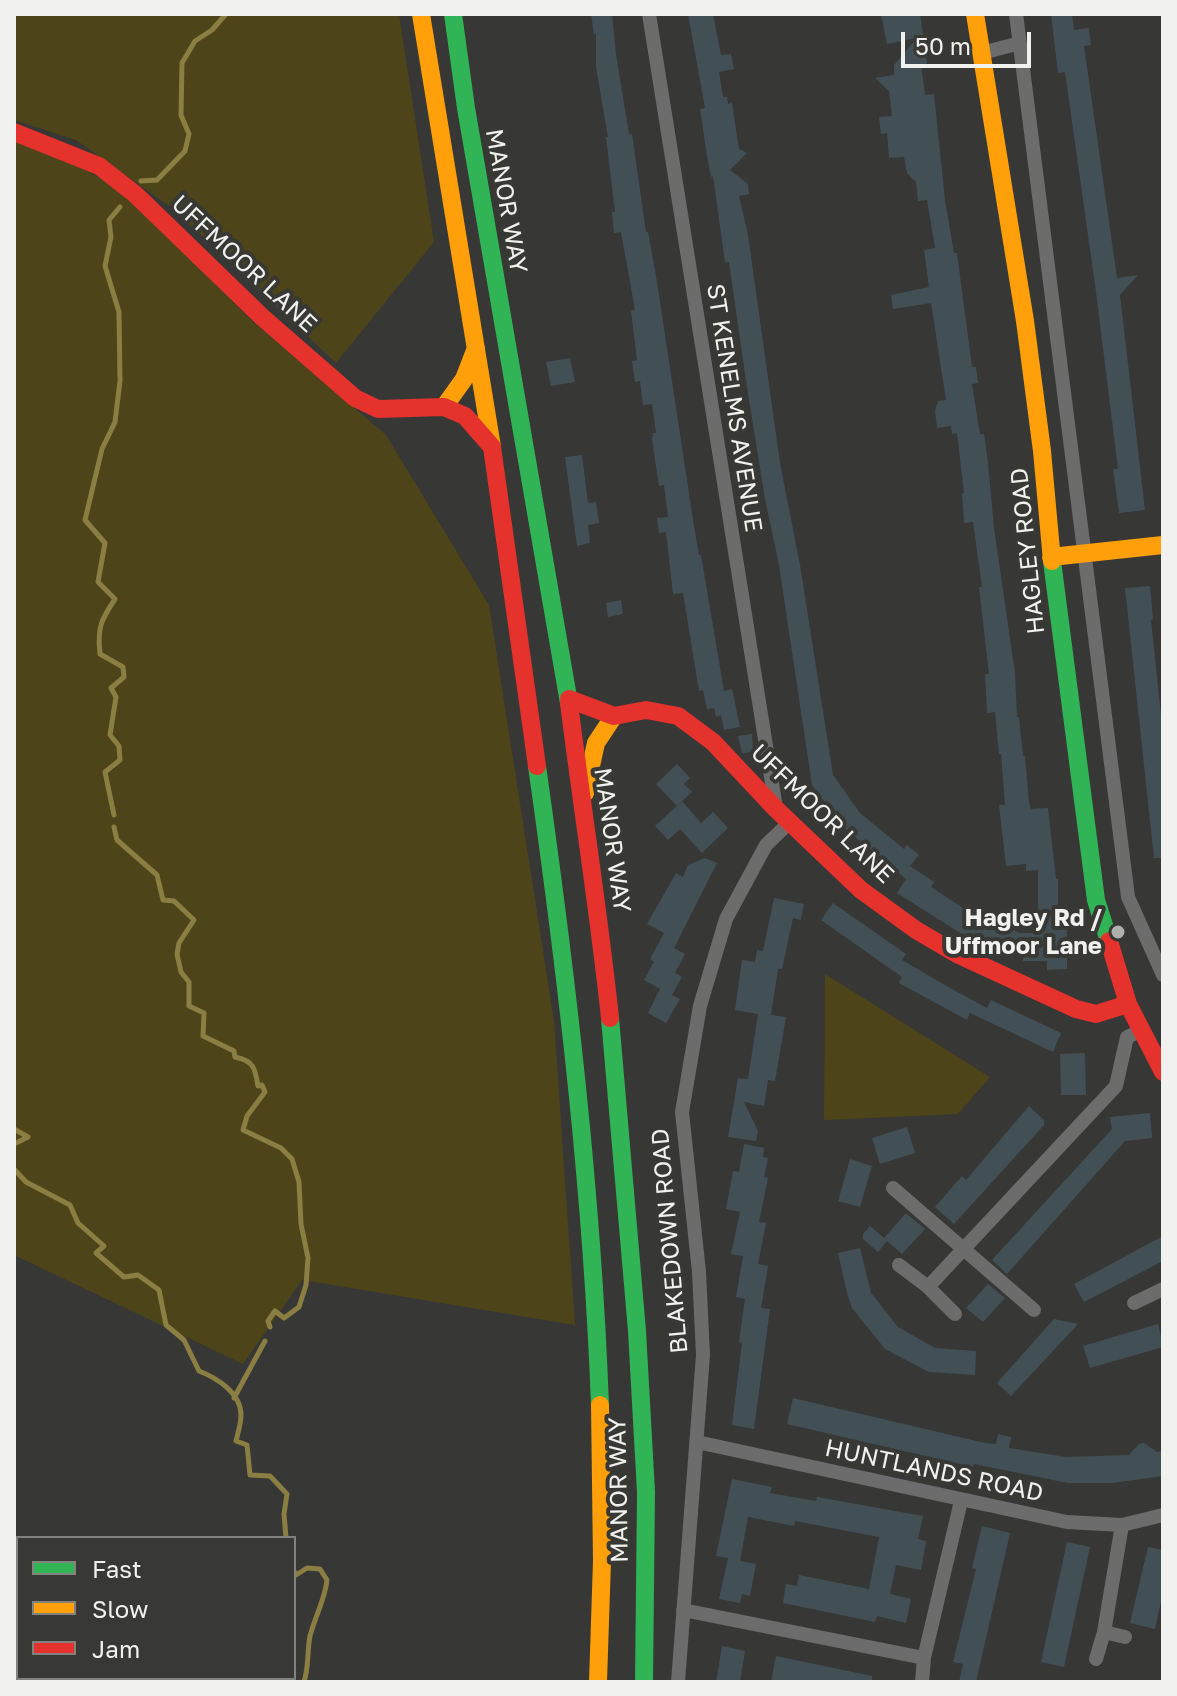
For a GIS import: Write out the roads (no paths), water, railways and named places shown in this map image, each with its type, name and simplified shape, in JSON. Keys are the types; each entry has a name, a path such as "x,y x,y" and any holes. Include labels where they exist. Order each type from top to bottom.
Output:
{"main road":[{"name":"MANOR WAY","path":"421,14 492,447 561,928 582,1108 597,1338 602,1498 598,1682"},
{"name":"MANOR WAY","path":"453,14 468,124 569,699 582,808 600,918 637,1331 646,1492 644,1682"},
{"name":"HAGLEY ROAD","path":"975,14 1025,321 1042,451 1051,557 1096,900 1128,1004 1163,1072"},
{"name":"UFFMOOR LANE","path":"14,132 99,166 135,194 262,317 355,398 378,409 444,407"},
{"path":"476,345 473,364 444,407 465,416 492,447"},
{"path":"1051,557 1163,545"},
{"name":"UFFMOOR LANE","path":"569,699 614,716 646,710 678,716 713,742 776,809 861,890 916,930 957,954 1076,1009 1096,1014 1128,1004"},
{"path":"582,808 596,743 614,716"}],"street":[{"name":"ST KENELMS AVENUE","path":"649,14 776,809"},
{"path":"1016,14 1128,897 1163,975"},
{"path":"982,53 1020,43"},
{"name":"BLAKEDOWN ROAD","path":"678,1682 703,1355 699,1272 682,1112 700,1006 726,919 766,845 790,822"},
{"path":"928,1287 1116,1086 1127,1037 1140,1031"},
{"path":"893,1188 1034,1310"},
{"path":"899,1265 928,1287 955,1314"},
{"path":"1134,1303 1163,1289"},
{"name":"HUNTLANDS ROAD","path":"697,1442 1067,1522 1122,1525 1163,1515"},
{"path":"922,1682 924,1658 961,1501"},
{"path":"1096,1659 1104,1632 1122,1525"},
{"path":"683,1610 924,1658"},
{"path":"1104,1632 1125,1637"}],"waterway":[{"path":"141,181 157,180 185,151 189,134 181,115 182,63 195,41 212,30 226,14"},
{"path":"114,815 105,772 120,760 119,746 110,735 116,697 111,688 124,677 123,667 100,654 101,625 115,599 98,582 105,543 85,520 102,449 115,422 120,381 119,312 105,266 111,237 109,220 120,207"},
{"path":"114,827 117,840 157,875 163,900 174,901 194,920 179,943 177,954 181,972 189,982 189,1006 204,1013 203,1036 234,1051 235,1057 250,1063 258,1086 262,1085 265,1092 247,1116 243,1130 281,1148 292,1159 299,1182 301,1224 308,1258 306,1285 299,1307 284,1318 275,1311 268,1321 270,1327"},
{"path":"14,1129 28,1137 14,1144"},
{"path":"14,1169 26,1182 70,1205 78,1223 104,1246 96,1253 124,1277 138,1275 159,1290 166,1325 184,1340 199,1371 220,1382 237,1400 241,1415 236,1441 247,1445 250,1475 270,1476 287,1494 284,1514 286,1536"},
{"path":"234,1398 265,1341"},
{"path":"296,1575 307,1568 320,1569 327,1580 310,1636 304,1682"}],"place":[{"name":"Hagley Rd / Uffmoor Lane","path":"1118,932"}]}
